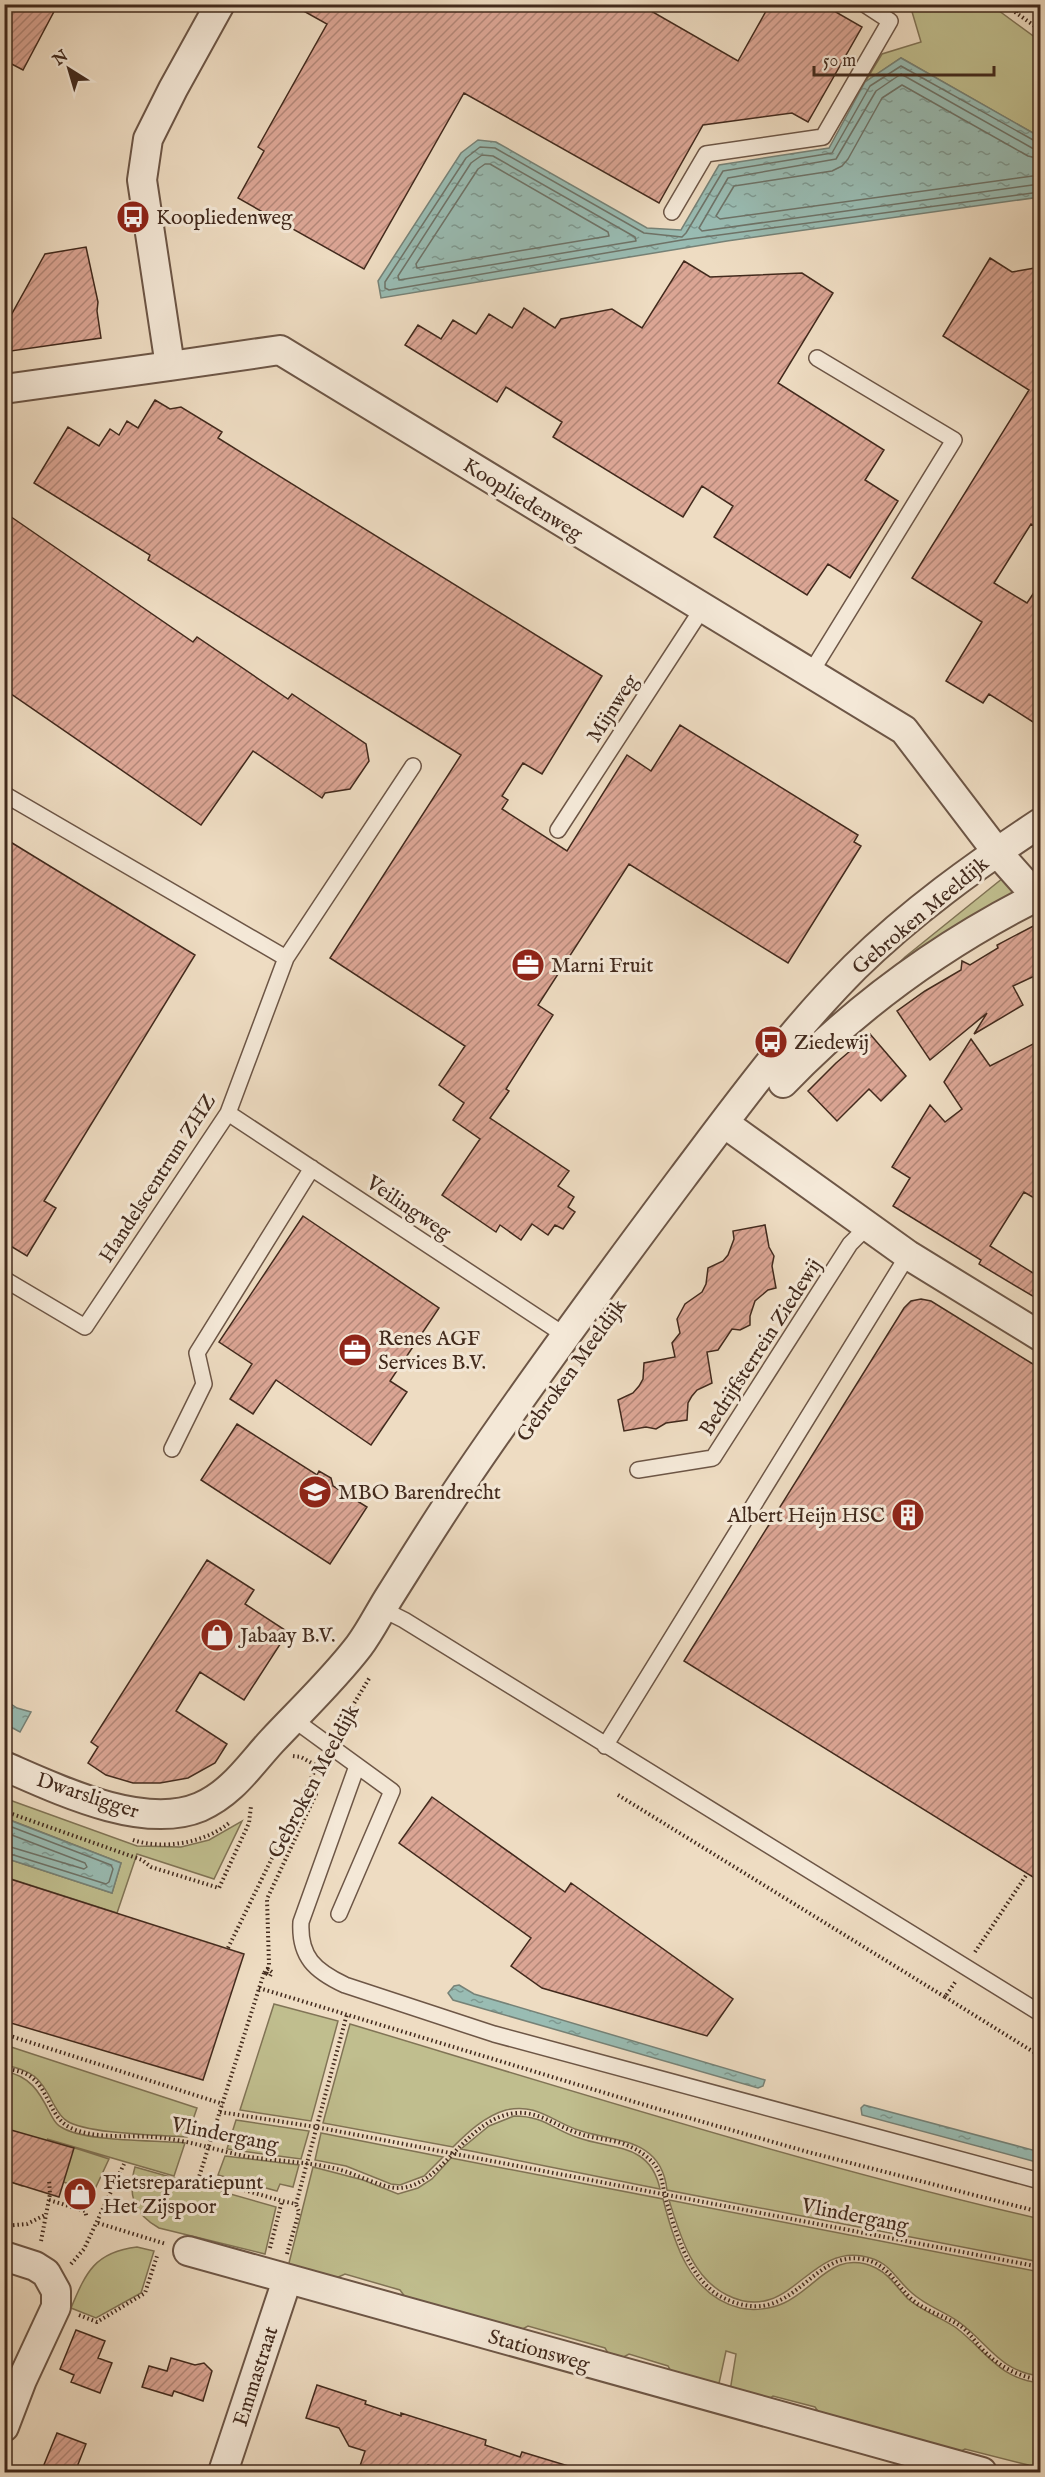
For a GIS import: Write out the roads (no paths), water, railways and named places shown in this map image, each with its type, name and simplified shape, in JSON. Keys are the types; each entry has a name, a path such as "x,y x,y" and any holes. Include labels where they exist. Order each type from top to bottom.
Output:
{"street":[{"path":"170,366 142,180 148,139 173,88 220,4"},
{"name":"Koopliedenweg","path":"4,389 280,350 904,730 997,852"},
{"name":"Gebroken Meeldijk","path":"260,1755 338,1672 362,1642 464,1480 566,1336 780,1048 854,968 891,934 944,890 1041,823"},
{"name":"Gebroken Meeldijk","path":"783,1083 831,1035 915,968 970,933 1039,896 997,852"},
{"path":"724,1123 908,1255 1041,1336"},
{"name":"Dwarsligger","path":"4,1766 97,1802 145,1814 168,1814 196,1809 220,1797 244,1775 260,1755"},
{"name":"Stationsweg","path":"188,2251 895,2461 982,2472"},
{"path":"4,2256 35,2266 46,2273 53,2282 56,2292 56,2307 22,2380 4,2427"},
{"name":"Emmastraat","path":"223,2472 287,2280"}],"lane":[{"path":"672,212 706,154 823,137 890,21 864,4"},
{"path":"810,674 954,440 817,358"},
{"name":"Mijnweg","path":"558,830 702,609"},
{"name":"Handelscentrum ZHZ","path":"4,1279 85,1327 228,1113 286,958 413,766"},
{"path":"4,794 286,958"},
{"name":"Veilingweg","path":"228,1113 566,1336"},
{"path":"172,1449 204,1384 197,1353 312,1168"},
{"name":"Bedrijfsterrein Ziedewij","path":"638,1470 713,1458 850,1244 867,1227"},
{"path":"605,1746 908,1255"},
{"path":"382,1609 404,1620 1041,2013"},
{"path":"293,1719 392,1791 339,1914"},
{"path":"357,1766 301,1922 300,1939 306,1956 329,1977 345,1985 494,2034 1041,2181"}],"water":[{"path":"901,58 1040,137 1040,197 727,241 381,298 378,281 461,153 478,140 496,142 647,228 681,230 719,165 829,148 865,82"},
{"path":"5,1700 17,1708 31,1712 20,1732 5,1724"},
{"path":"4,1818 121,1863 112,1893 5,1858"},
{"path":"459,1985 474,1994 765,2080 763,2086 758,2088 453,2000 448,1993 454,1986"},
{"path":"864,2105 1040,2152 1040,2163 862,2115 861,2108"}],"place":[{"name":"Koopliedenweg","path":"133,217"},
{"name":"Marni Fruit","path":"528,965"},
{"name":"Ziedewij","path":"771,1042"},
{"name":"Renes AGF Services B.V.","path":"355,1350"},
{"name":"MBO Barendrecht","path":"315,1492"},
{"name":"Albert Heijn HSC","path":"908,1515"},
{"name":"Jabaay B.V.","path":"217,1635"},
{"name":"Fietsreparatiepunt Het Zijspoor","path":"80,2194"}]}
